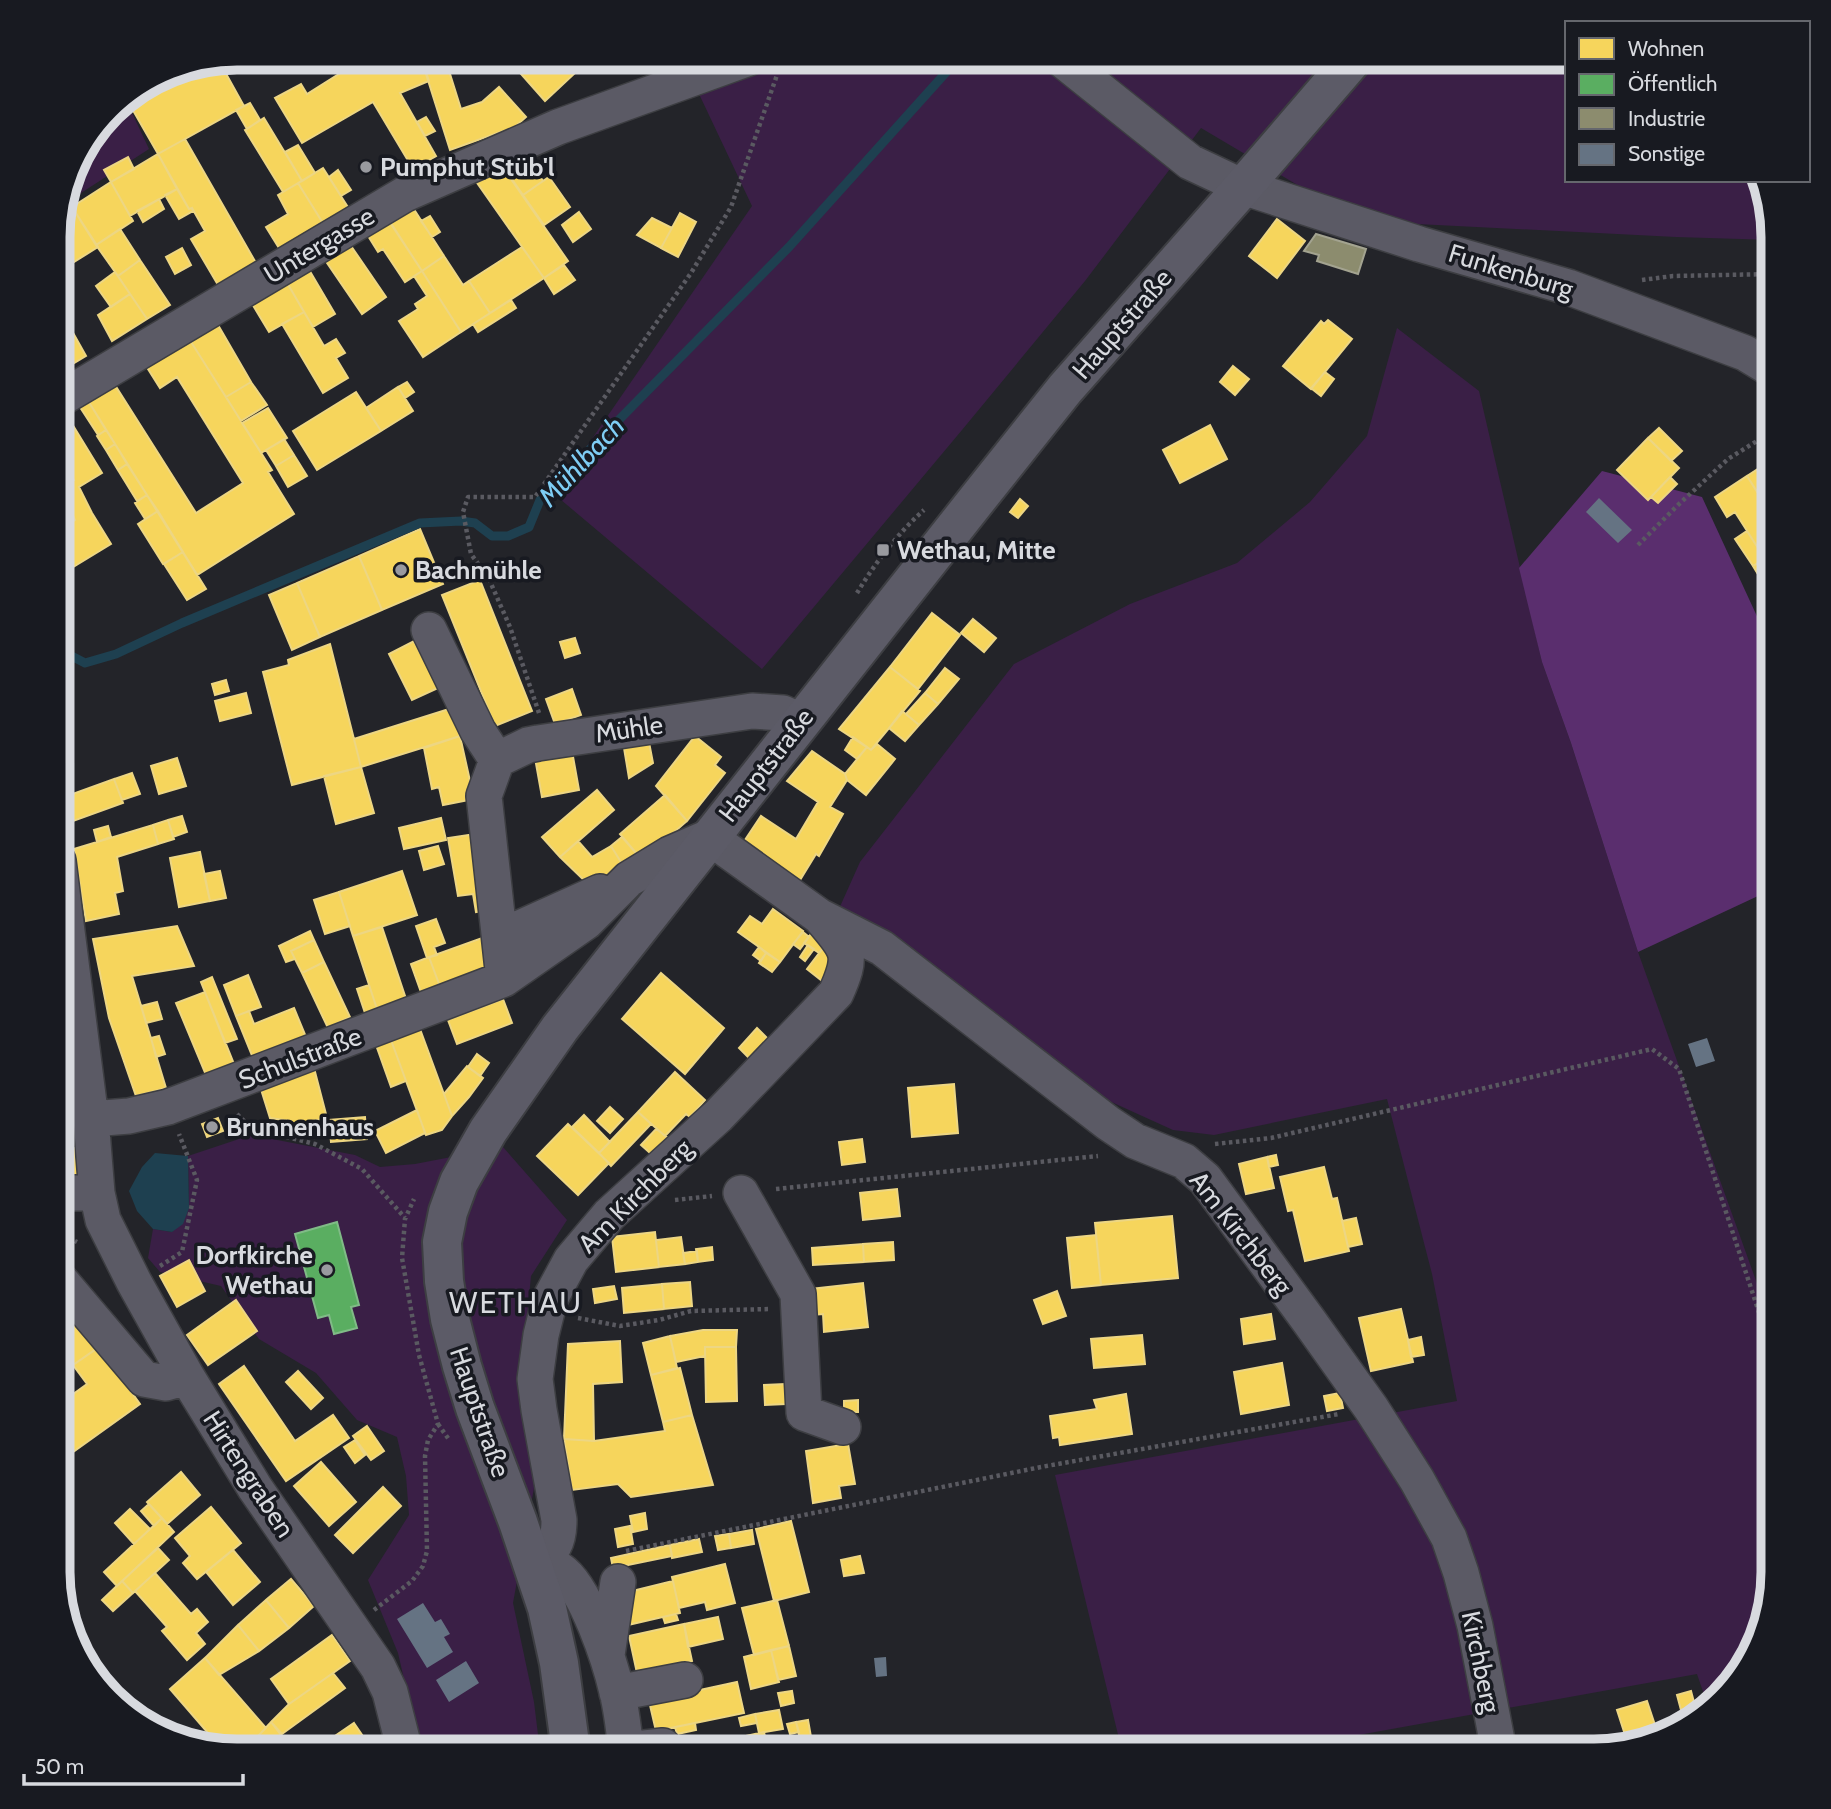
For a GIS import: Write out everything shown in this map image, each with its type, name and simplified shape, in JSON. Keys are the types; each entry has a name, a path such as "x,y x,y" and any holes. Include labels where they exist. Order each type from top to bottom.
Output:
{"main road":[{"name":"Hauptstraße","path":"569,1739 559,1663 547,1608 461,1366 450,1320 442,1242 448,1212 459,1182 495,1121 560,1028 801,721 1060,396 1344,70"}],"street":[{"name":"Untergasse","path":"70,393 405,194 558,127 744,70"},
{"path":"1075,70 1190,162 1243,187"},
{"name":"Funkenburg","path":"1243,187 1568,288 1745,353 1761,363"},
{"path":"429,630 478,731 497,760 484,796 504,979"},
{"name":"Mühle","path":"497,760 538,743 752,711 783,713 801,721"},
{"name":"Schulstraße","path":"91,1119 129,1116 169,1107 504,979 586,922 629,879 670,854 709,837"},
{"name":"Am Kirchberg","path":"709,837 819,916 882,948 1108,1123 1135,1141 1184,1161 1205,1179 1371,1408 1431,1504 1449,1538 1461,1573"},
{"path":"500,937 629,879"},
{"name":"Am Kirchberg","path":"534,1566 555,1548 559,1534 559,1520 535,1379 541,1335 550,1299 571,1260 609,1215 718,1116 835,993 846,969 845,946 819,916"},
{"name":"Hirtengraben","path":"70,955 91,1119 97,1193 103,1220 187,1377 255,1488 378,1667 390,1692 402,1739"},
{"path":"70,1194 97,1193"},
{"path":"741,1193 798,1294 804,1413 843,1427"},
{"path":"70,1292 144,1379 166,1383 187,1377"},
{"path":"534,1566 558,1567 579,1591 607,1659 617,1693 624,1739"},
{"path":"607,1659 622,1566"},
{"name":"Kirchberg","path":"1461,1573 1475,1626 1497,1739"},
{"path":"617,1693 685,1680"}],"path":[{"path":"538,743 542,723 510,627 489,579 471,554 463,512 468,497 535,497 691,273 731,206 763,70"},
{"path":"1634,281 1673,276 1761,274"},
{"path":"1638,545 1728,459 1761,438"},
{"path":"1162,1151 1271,1138 1652,1049 1679,1069 1761,1318"},
{"path":"214,1091 250,1128 314,1144 362,1169 405,1219"},
{"path":"134,1282 182,1252 197,1180 169,1107"},
{"path":"663,1203 1110,1155"},
{"path":"351,1627 412,1581 423,1566 427,1550 425,1456 428,1440 438,1424 419,1355 402,1258 405,1219 419,1190"},
{"path":"550,1299 578,1318 620,1326 659,1320 691,1311 798,1308"},
{"path":"622,1566 1041,1468 1371,1408"}],"shaded area":[{"path":"688,70 1565,70 1565,182 1752,182 1760,215 1761,240 1417,224 1311,193 1201,128 1085,281 762,669 554,494 752,206"},
{"path":"130,109 149,149 75,197 92,153 111,127"},
{"path":"1397,328 1479,391 1542,662 1638,952 1761,1295 1760,1594 1752,1626 1739,1656 1727,1674 1705,1697 1697,1674 1337,1739 1119,1739 1055,1475 1457,1401 1432,1274 1387,1099 1214,1135 1173,1130 1107,1100 877,925 838,911 860,862 1014,664 1130,604 1237,563 1310,502 1367,436"},
{"path":"1602,471 1702,497 1761,625 1761,895 1638,952 1542,662 1519,568"},
{"path":"251,1135 355,1155 380,1167 415,1164 503,1147 567,1220 531,1276 523,1358 534,1488 513,1603 534,1702 539,1739 417,1739 398,1653 368,1580 409,1515 406,1476 397,1437 357,1420 316,1373 259,1339 221,1286 160,1272 148,1258 153,1229 172,1232 189,1208 188,1156"}],"water":[{"path":"155,1153 188,1156 189,1208 183,1224 172,1232 153,1229 137,1211 129,1191 142,1167"}],"building: Wohnen":[{"path":"224,70 244,106 158,154 131,108 153,92 173,83 204,73"},
{"path":"345,70 425,70 429,81 400,93 436,156 413,169 373,102 302,143 275,98 301,84 307,94"},
{"path":"425,70 449,70 461,109 482,102 499,87 526,117 506,135 503,131 450,150"},
{"path":"518,70 572,70 575,73 545,101"},
{"path":"250,103 260,120 247,129 236,110"},
{"path":"426,117 435,131 425,136 417,122"},
{"path":"264,118 302,181 283,192 245,130"},
{"path":"185,139 256,263 218,285 191,239 205,231 192,208 189,209 158,154"},
{"path":"298,145 315,173 302,181 285,152"},
{"path":"158,154 177,189 130,216 111,182"},
{"path":"128,157 134,169 111,182 104,170"},
{"path":"528,159 543,181 523,195 507,172"},
{"path":"323,168 351,212 326,228 298,183"},
{"path":"504,169 568,261 544,278 475,180"},
{"path":"338,170 351,190 341,196 329,177"},
{"path":"549,177 570,207 544,225 523,195"},
{"path":"111,182 133,221 96,245 73,206"},
{"path":"298,183 326,228 282,253 266,227 288,214 278,195"},
{"path":"177,189 193,211 179,219 165,195"},
{"path":"159,199 164,209 143,222 137,211"},
{"path":"408,200 444,256 422,271 385,215"},
{"path":"73,208 98,247 70,264"},
{"path":"579,212 591,229 573,242 562,225"},
{"path":"680,213 696,222 678,257 661,248"},
{"path":"430,216 440,232 432,237 421,221"},
{"path":"387,217 422,271 405,282 383,249 378,252 365,231"},
{"path":"652,218 672,228 661,248 637,235"},
{"path":"1277,219 1305,241 1277,278 1249,256"},
{"path":"120,229 140,260 118,276 96,245"},
{"path":"349,243 386,297 362,314 325,260"},
{"path":"522,247 544,278 490,313 469,281"},
{"path":"182,248 191,265 175,274 166,257"},
{"path":"444,256 463,285 469,281 490,313 461,332 422,271"},
{"path":"140,260 170,305 147,319 118,276"},
{"path":"564,265 575,280 554,294 544,278"},
{"path":"308,268 335,314 313,327 286,281"},
{"path":"422,271 461,332 423,357 399,321 418,309 415,304 427,296 414,276"},
{"path":"115,272 130,294 111,307 96,286"},
{"path":"286,281 304,312 269,332 251,302"},
{"path":"130,294 147,319 112,341 98,315"},
{"path":"511,300 516,308 478,332 473,324"},
{"path":"304,312 324,346 336,339 345,353 336,358 348,378 323,393 282,324"},
{"path":"214,318 251,382 226,397 186,334"},
{"path":"1328,320 1352,339 1311,389 1283,366 1321,321 1324,324"},
{"path":"70,327 86,356 70,366"},
{"path":"186,334 272,470 268,472 294,514 197,575 87,399 113,382 196,513 243,483 177,377 160,388 143,361"},
{"path":"1233,366 1249,379 1235,395 1220,382"},
{"path":"1325,372 1334,379 1321,396 1311,388"},
{"path":"251,382 267,405 241,421 226,397"},
{"path":"407,382 414,392 405,398 398,387"},
{"path":"398,387 413,411 381,431 366,408"},
{"path":"356,392 381,431 317,470 293,431"},
{"path":"87,399 106,430 98,435 78,404"},
{"path":"268,408 287,438 261,453 242,423"},
{"path":"70,421 102,473 79,487 111,544 70,569 70,523 75,520 70,508 70,482 74,480 70,474"},
{"path":"1210,425 1227,459 1180,483 1163,450"},
{"path":"1659,428 1682,451 1671,461 1648,438"},
{"path":"106,430 115,444 106,450 97,436"},
{"path":"1648,438 1679,468 1648,500 1617,470"},
{"path":"284,439 294,455 276,466 266,450"},
{"path":"115,444 127,464 118,470 106,450"},
{"path":"294,455 307,476 288,487 276,466"},
{"path":"127,464 147,495 137,501 118,470"},
{"path":"1761,467 1761,498 1747,476"},
{"path":"1747,476 1761,498 1761,553 1735,512 1727,517 1715,497"},
{"path":"1670,477 1677,484 1658,503 1651,497"},
{"path":"147,495 158,511 145,519 135,503"},
{"path":"1020,499 1028,506 1018,518 1010,512"},
{"path":"158,511 183,552 163,564 138,524"},
{"name":"Bachmühle","path":"420,529 443,584 382,610 359,556"},
{"path":"1747,531 1761,553 1761,561 1753,566 1735,539"},
{"path":"183,552 206,589 187,600 164,564"},
{"path":"359,556 382,610 320,637 297,583"},
{"path":"1761,561 1761,579 1753,566"},
{"path":"480,580 532,711 495,726 442,595"},
{"path":"297,583 320,637 292,650 269,595"},
{"path":"932,613 960,635 918,689 890,667"},
{"path":"973,619 996,638 984,652 961,633"},
{"path":"575,638 580,653 565,658 560,642"},
{"path":"414,641 438,688 412,700 389,654"},
{"path":"330,644 361,767 292,785 263,672 289,665 288,660"},
{"path":"890,667 920,691 871,750 839,729"},
{"path":"945,668 959,679 938,704 925,693"},
{"path":"226,680 229,691 215,695 212,684"},
{"path":"572,689 581,715 555,724 546,699"},
{"path":"246,693 251,713 220,721 215,701"},
{"path":"925,693 938,704 919,725 906,714"},
{"path":"452,708 460,736 361,767 354,739"},
{"path":"902,711 919,725 905,741 889,728"},
{"path":"460,736 474,799 443,805 439,787 432,789 424,748"},
{"path":"695,736 721,757 715,765 725,773 687,821 656,786"},
{"path":"648,737 653,763 629,778 623,742"},
{"path":"853,737 867,747 857,759 845,750"},
{"path":"877,744 895,759 866,795 847,780 845,774 867,747 871,750"},
{"path":"572,751 579,790 542,797 535,758"},
{"path":"812,751 845,774 847,780 830,807 843,814 819,856 816,854 800,880 743,843 761,816 796,839 818,802 787,781"},
{"path":"177,758 186,786 159,794 151,766"},
{"path":"361,767 374,813 336,824 324,776"},
{"path":"132,773 140,794 122,800 114,779"},
{"path":"114,779 123,803 73,821 70,795"},
{"path":"597,790 614,810 560,857 542,837"},
{"path":"665,795 687,821 642,860 620,834"},
{"path":"182,816 187,832 173,837 168,820"},
{"path":"441,818 446,840 404,849 399,828"},
{"path":"168,820 174,839 158,844 153,825"},
{"path":"153,825 158,844 117,857 123,891 115,893 119,914 86,921 74,849"},
{"path":"108,826 111,837 97,842 94,830"},
{"path":"476,834 489,910 476,912 473,894 458,896 448,838"},
{"path":"622,837 642,860 624,867 611,846"},
{"path":"578,841 592,857 611,846 624,867 589,885 560,857"},
{"path":"438,846 444,864 424,870 419,851"},
{"path":"200,852 210,901 179,907 170,858"},
{"path":"220,871 226,898 210,901 204,874"},
{"path":"402,871 417,915 353,936 339,892"},
{"path":"339,892 350,926 325,934 314,900"},
{"path":"773,909 803,931 780,962 738,932 750,916 762,924"},
{"path":"436,919 445,943 434,947 437,955 427,958 416,926"},
{"path":"177,926 194,966 132,976 166,1088 136,1096 109,1018 93,939"},
{"path":"382,927 406,999 377,1009 353,936"},
{"path":"310,931 314,940 291,951 295,959 286,962 279,946"},
{"path":"803,932 809,937 800,949 793,944"},
{"path":"493,934 497,969 441,989 429,957"},
{"path":"811,934 826,945 819,953 804,943"},
{"path":"314,940 324,962 302,973 291,951"},
{"path":"808,945 814,949 805,961 800,957"},
{"path":"759,947 766,953 761,961 753,955"},
{"path":"823,948 837,968 826,984 807,969"},
{"path":"766,953 780,962 772,972 759,963"},
{"path":"429,957 441,989 422,995 411,964"},
{"path":"324,962 350,1017 328,1028 302,973"},
{"path":"661,973 724,1028 685,1074 622,1019"},
{"path":"248,975 261,1007 236,1016 224,985"},
{"path":"212,977 237,1039 225,1043 201,982"},
{"path":"369,985 377,1009 365,1013 357,989"},
{"path":"205,992 234,1064 206,1075 176,1003"},
{"path":"503,999 512,1023 457,1044 448,1020"},
{"path":"157,1002 162,1019 146,1023 141,1006"},
{"path":"294,1008 306,1037 253,1058 236,1016 249,1011 254,1024"},
{"path":"757,1028 773,1044 754,1063 739,1048"},
{"path":"420,1029 452,1116 442,1130 426,1135 391,1040"},
{"path":"159,1036 165,1054 156,1057 151,1038"},
{"path":"391,1040 406,1081 391,1087 376,1045"},
{"path":"477,1054 489,1063 480,1076 468,1067"},
{"path":"70,1059 73,1088 70,1088"},
{"path":"467,1066 483,1078 452,1116 444,1094"},
{"path":"314,1068 327,1118 292,1125 291,1121 270,1118 259,1083"},
{"path":"675,1072 705,1100 690,1117 686,1114 665,1136 638,1112"},
{"path":"954,1084 958,1133 912,1137 908,1088"},
{"path":"70,1088 73,1088 76,1113 70,1114"},
{"path":"610,1107 623,1119 610,1133 597,1121"},
{"path":"417,1110 425,1133 386,1153 375,1131"},
{"path":"638,1112 651,1124 611,1166 599,1153"},
{"path":"584,1115 610,1142 599,1153 572,1127"},
{"path":"365,1117 367,1139 331,1142 329,1120"},
{"name":"Brunnenhaus","path":"218,1118 223,1131 207,1137 202,1124"},
{"path":"568,1124 609,1163 578,1195 537,1156"},
{"path":"656,1129 674,1142 658,1160 641,1145"},
{"path":"862,1139 865,1162 842,1165 839,1142"},
{"path":"70,1148 80,1148 79,1182 70,1182"},
{"path":"1276,1155 1278,1165 1269,1167 1267,1157"},
{"path":"1267,1157 1274,1188 1246,1194 1239,1164"},
{"path":"1324,1167 1332,1199 1337,1198 1349,1251 1305,1261 1293,1210 1288,1211 1280,1177"},
{"path":"897,1189 900,1216 863,1220 860,1193"},
{"path":"1172,1216 1178,1278 1101,1285 1095,1223"},
{"path":"1356,1218 1362,1244 1348,1247 1342,1221"},
{"path":"655,1232 659,1267 616,1272 612,1237"},
{"path":"1096,1235 1101,1285 1072,1288 1067,1238"},
{"path":"681,1237 685,1264 659,1267 656,1240"},
{"path":"893,1242 894,1260 864,1262 863,1244"},
{"path":"863,1244 864,1262 813,1265 812,1248"},
{"path":"712,1247 713,1260 698,1262 696,1249"},
{"path":"697,1251 698,1262 685,1264 683,1253"},
{"path":"189,1260 205,1291 177,1307 160,1276"},
{"path":"690,1282 692,1306 664,1309 662,1284"},
{"path":"863,1283 868,1327 824,1332 823,1314 813,1315 811,1289"},
{"path":"662,1284 664,1309 624,1313 622,1288"},
{"path":"614,1286 617,1299 595,1303 593,1289"},
{"path":"1057,1291 1066,1316 1043,1324 1034,1300"},
{"path":"236,1300 257,1331 208,1365 187,1335"},
{"path":"70,1305 99,1347 73,1365 70,1361"},
{"path":"1401,1309 1413,1362 1371,1371 1359,1318"},
{"path":"1271,1314 1275,1339 1244,1344 1241,1319"},
{"path":"703,1330 737,1330 736,1347 705,1347 705,1356 676,1362 670,1336"},
{"path":"1142,1335 1145,1364 1094,1368 1091,1339"},
{"path":"670,1336 677,1368 651,1375 643,1343"},
{"path":"1421,1337 1424,1355 1411,1357 1408,1340"},
{"path":"620,1341 622,1382 593,1384 594,1441 564,1439 568,1344"},
{"path":"99,1347 140,1404 70,1454 70,1396 87,1384 73,1365"},
{"path":"705,1347 736,1347 737,1401 706,1402"},
{"path":"1282,1363 1289,1405 1241,1414 1234,1372"},
{"path":"244,1366 295,1441 333,1415 349,1438 286,1481 219,1384"},
{"path":"680,1368 692,1415 663,1422 651,1375"},
{"path":"298,1371 323,1398 311,1409 286,1382"},
{"path":"785,1384 786,1404 765,1405 764,1385"},
{"path":"1340,1393 1343,1408 1327,1411 1324,1396"},
{"path":"1126,1394 1132,1434 1060,1445 1059,1437 1053,1438 1050,1416 1097,1409 1094,1400"},
{"path":"858,1400 858,1412 844,1412 844,1401"},
{"path":"692,1415 713,1485 631,1497 618,1484 572,1490 564,1439 594,1441 665,1431 663,1422"},
{"path":"367,1426 384,1451 371,1460 353,1436"},
{"path":"355,1440 365,1455 355,1463 344,1447"},
{"path":"848,1444 855,1484 839,1486 841,1498 813,1503 806,1451"},
{"path":"321,1462 356,1502 329,1526 294,1486"},
{"path":"181,1472 200,1495 167,1524 147,1502"},
{"path":"383,1487 401,1506 353,1553 335,1535"},
{"path":"149,1504 162,1518 154,1526 141,1511"},
{"path":"211,1507 241,1543 197,1579 183,1563 190,1556 175,1538"},
{"path":"130,1509 150,1529 134,1544 115,1523"},
{"path":"645,1513 647,1529 633,1532 630,1516"},
{"path":"162,1518 174,1532 117,1586 104,1572"},
{"path":"791,1521 809,1592 774,1601 756,1529"},
{"path":"630,1526 633,1544 618,1547 615,1529"},
{"path":"752,1530 754,1544 731,1548 729,1534"},
{"path":"729,1534 731,1548 718,1550 715,1536"},
{"path":"699,1539 702,1552 672,1558 670,1545"},
{"path":"670,1545 672,1556 613,1568 611,1558"},
{"path":"158,1548 169,1560 133,1593 122,1581"},
{"path":"233,1550 260,1582 233,1605 206,1572"},
{"path":"860,1556 864,1573 844,1576 841,1560"},
{"path":"725,1564 735,1603 707,1610 705,1602 679,1608 672,1577"},
{"path":"155,1573 191,1614 197,1609 208,1622 196,1633 205,1644 187,1660 162,1631 167,1627 135,1591"},
{"path":"291,1579 314,1606 289,1628 266,1600"},
{"path":"122,1581 133,1593 113,1611 102,1600"},
{"path":"673,1581 680,1613 628,1625 620,1594"},
{"path":"266,1600 289,1628 259,1651 238,1625"},
{"path":"777,1600 789,1646 754,1655 742,1608"},
{"path":"676,1614 678,1620 665,1623 663,1617"},
{"path":"718,1617 723,1639 688,1647 684,1624"},
{"path":"684,1624 692,1661 637,1673 629,1636"},
{"path":"238,1625 259,1651 219,1675 205,1658"},
{"path":"332,1635 350,1661 289,1704 271,1679"},
{"path":"789,1646 796,1676 778,1680 771,1650"},
{"path":"771,1650 779,1682 751,1689 744,1657"},
{"path":"205,1658 266,1728 255,1739 212,1737 170,1689"},
{"path":"333,1673 345,1688 282,1734 271,1722 289,1704"},
{"path":"737,1682 744,1713 656,1731 649,1701"},
{"path":"792,1691 794,1703 781,1706 778,1693"},
{"path":"1691,1691 1695,1705 1681,1710 1677,1695"},
{"path":"1647,1701 1656,1727 1625,1736 1617,1710"},
{"path":"779,1710 783,1729 759,1733 755,1714"},
{"path":"755,1714 757,1723 741,1726 739,1718"},
{"path":"808,1720 811,1737 800,1739 796,1722"},
{"path":"271,1722 284,1739 255,1739"},
{"path":"796,1722 799,1732 790,1734 787,1724"},
{"path":"354,1723 365,1739 331,1739"},
{"path":"695,1723 696,1730 677,1734 675,1727"},
{"path":"764,1732 765,1739 741,1739"}],"building: Öffentlich":[{"name":"Dorfkirche Wethau","path":"337,1222 359,1305 351,1307 357,1328 334,1334 329,1315 318,1318 295,1234"}],"building: Industrie":[{"path":"1316,234 1366,249 1358,274 1317,261 1319,255 1304,251"}],"building: Sonstige":[{"path":"1599,498 1632,530 1618,543 1586,512"},
{"path":"1707,1038 1715,1061 1696,1067 1688,1044"},
{"path":"423,1603 435,1622 441,1619 450,1634 444,1637 453,1652 427,1668 397,1619"},
{"path":"886,1657 887,1676 876,1677 874,1658"},
{"path":"466,1661 479,1683 449,1702 436,1680"}],"waterway":[{"name":"Mühlbach","path":"70,655 85,663 116,654 182,623 420,523 475,523 492,536 508,536 529,527 540,500 789,247 948,70"}],"place":[{"name":"Pumphut Stüb'l","path":"366,167"},
{"name":"Wethau, Mitte","path":"883,550"},
{"name":"Bachmühle","path":"401,570"},
{"name":"Brunnenhaus","path":"212,1127"},
{"name":"Dorfkirche Wethau","path":"327,1270"}],"district":[{"name":"WETHAU","path":"516,1303"}]}
